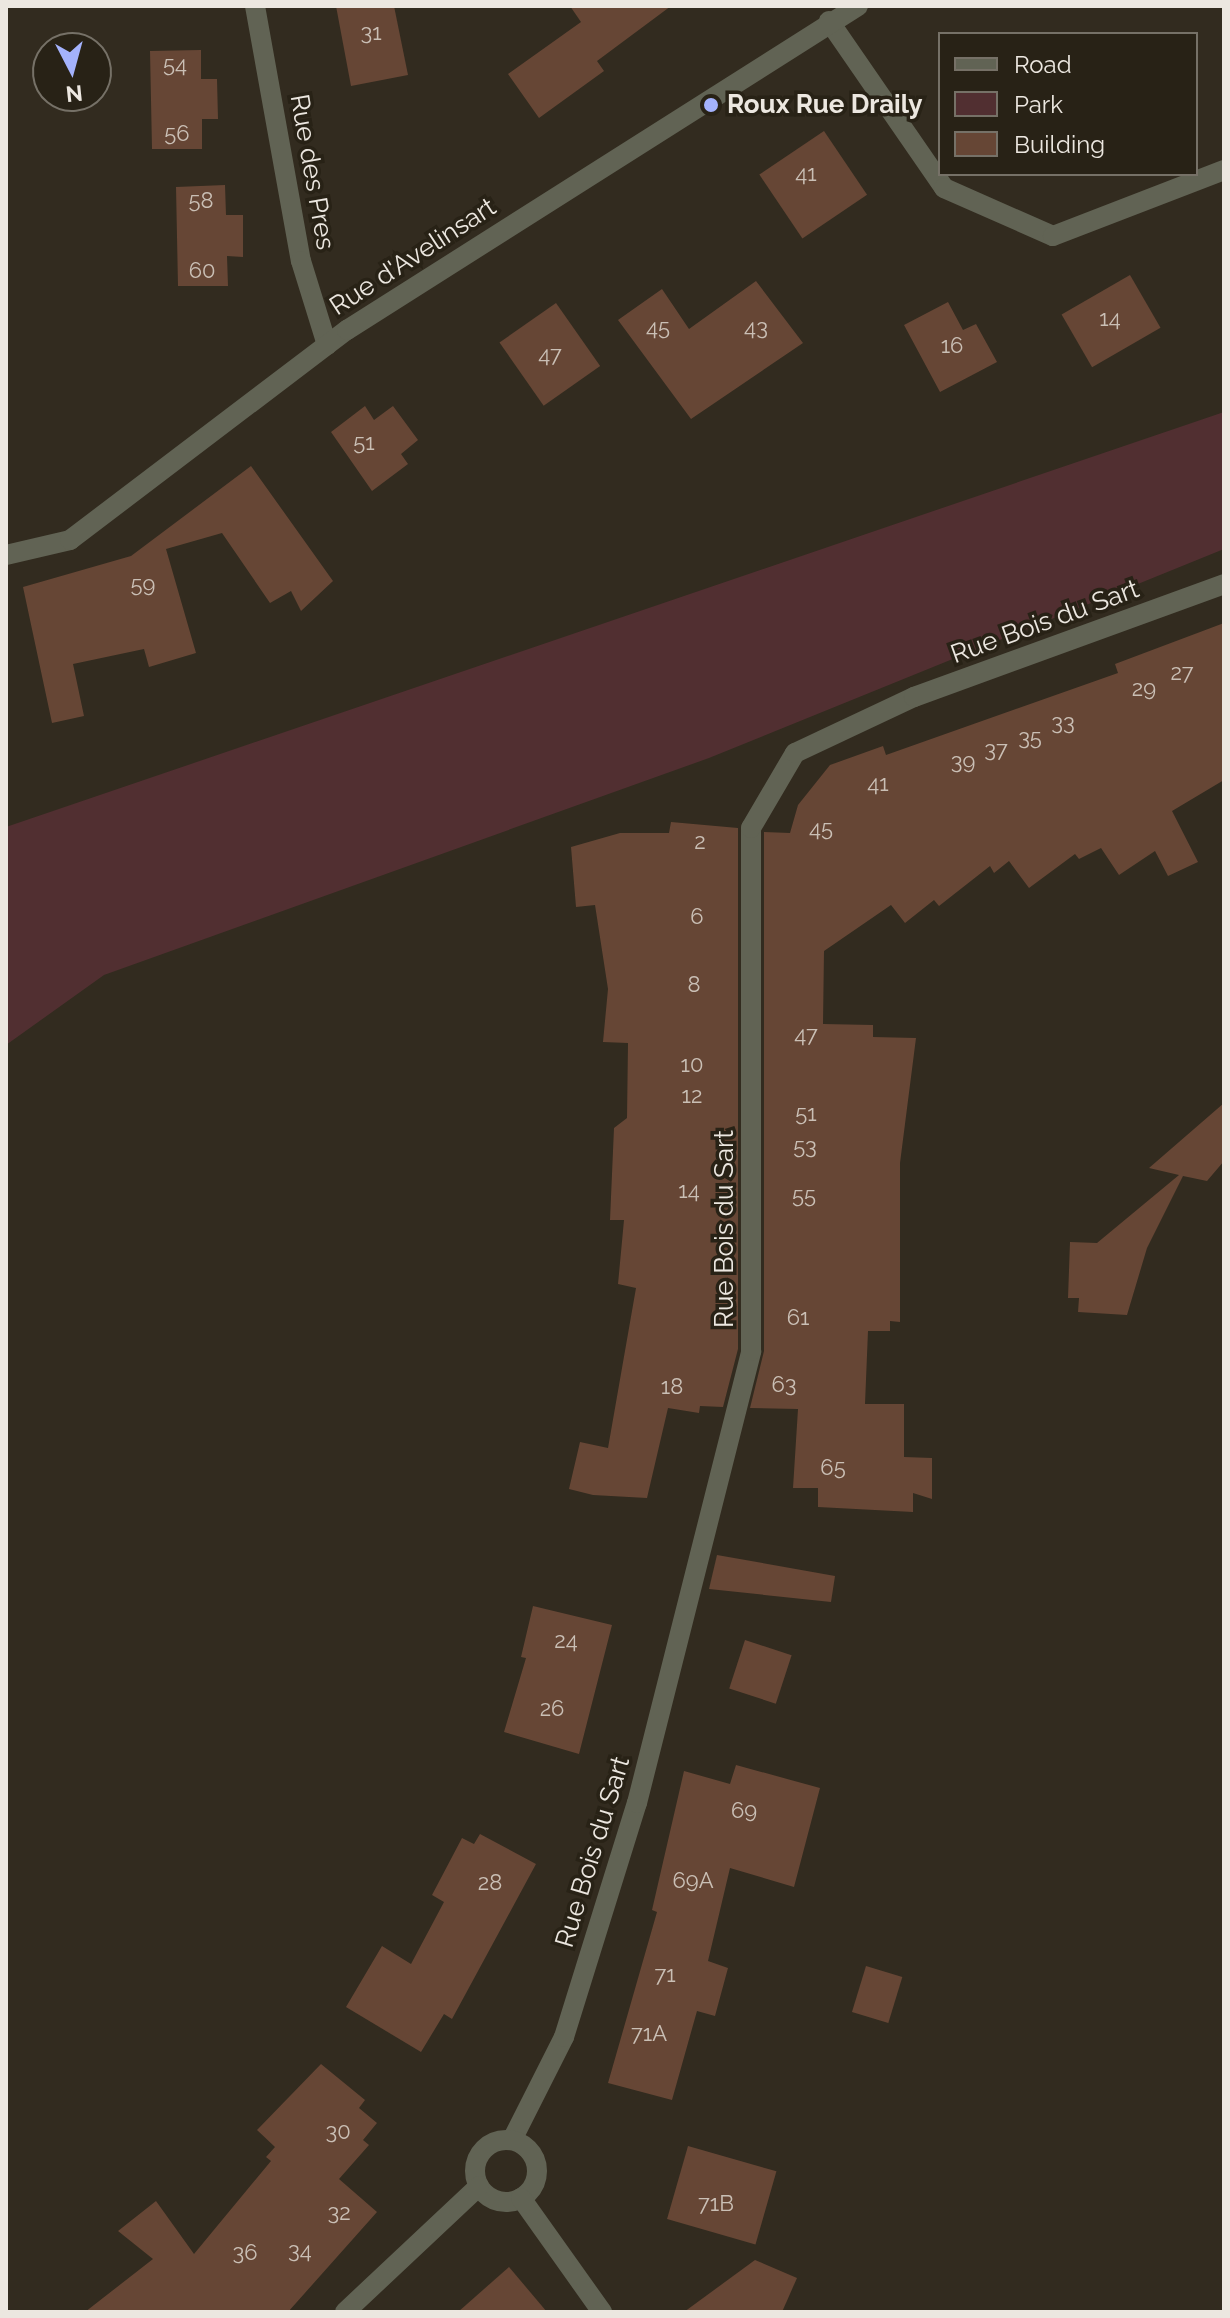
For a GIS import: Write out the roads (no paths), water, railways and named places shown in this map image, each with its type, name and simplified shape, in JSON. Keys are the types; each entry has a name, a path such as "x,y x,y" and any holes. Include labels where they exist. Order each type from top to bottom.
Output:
{"street":[{"name":"Rue des Pres","path":"255,6 301,261 327,345"},
{"name":"Rue d'Avelinsart","path":"6,555 70,540 327,345 829,21 858,6"},
{"path":"829,21 944,188 1053,236 1224,170"},
{"name":"Rue Bois du Sart","path":"512,2140 564,2037 637,1803 751,1351 751,828 795,753 914,697 1224,584"},
{"path":"345,2312 479,2186 480,2155 512,2140 536,2161 535,2181 521,2198 495,2200 479,2186"},
{"path":"521,2198 602,2312"}],"place":[{"name":"Roux Rue Draily","path":"711,105"}]}
